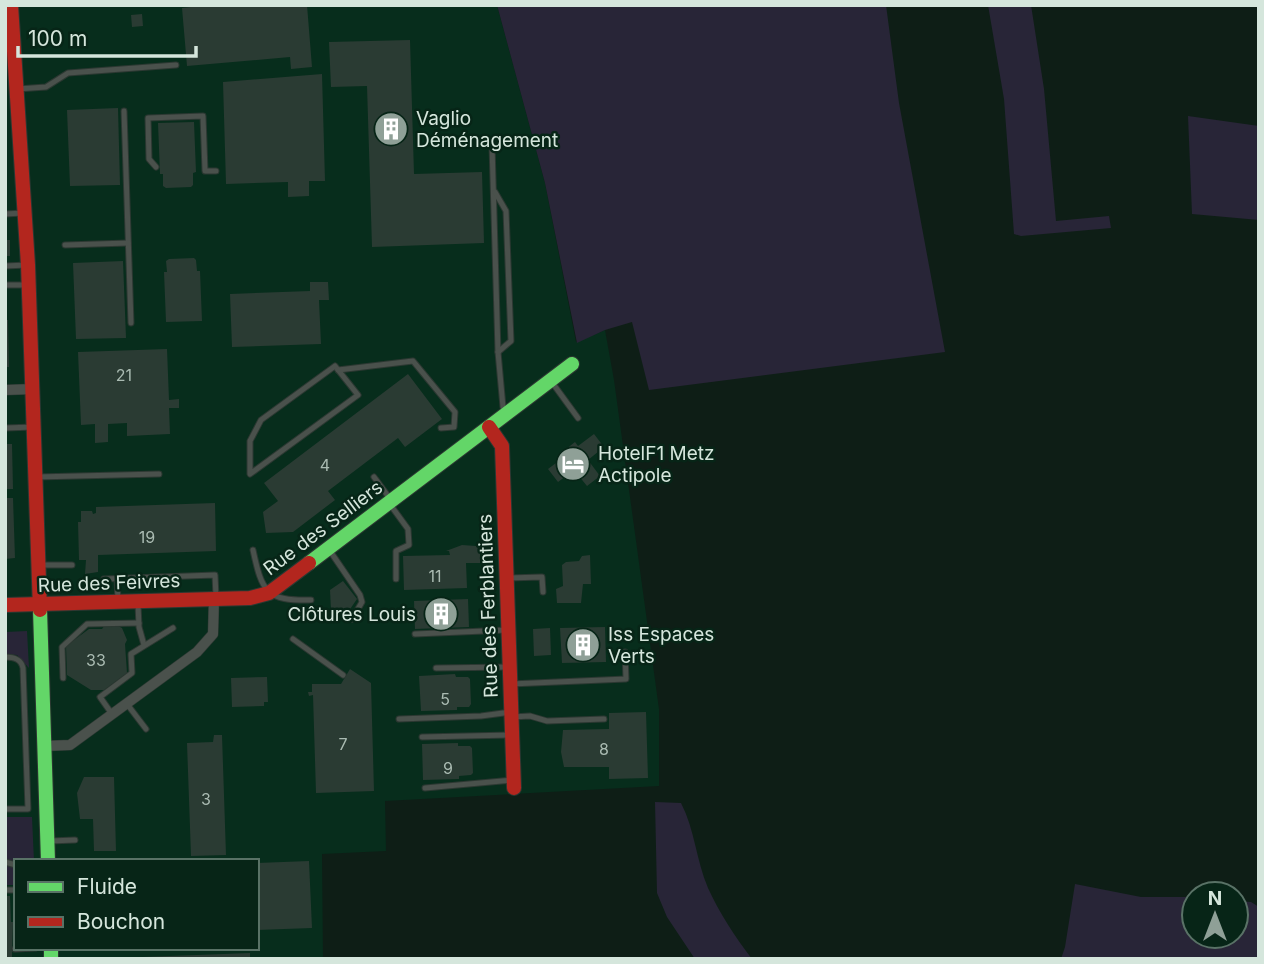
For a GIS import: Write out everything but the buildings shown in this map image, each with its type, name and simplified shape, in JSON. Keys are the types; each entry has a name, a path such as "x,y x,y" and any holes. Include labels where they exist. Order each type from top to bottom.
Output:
{"street":[{"path":"10,14 10,57 17,89 12,110 26,213 29,265 48,859"},
{"name":"Rue des Selliers","path":"215,598 250,597 268,593 572,364"},
{"path":"5,390 33,389"},
{"name":"Rue des Ferblantiers","path":"489,427 502,446 514,784"},
{"path":"44,746 70,745 197,652 213,634 215,598"},
{"name":"Rue des Feivres","path":"5,605 215,598"}],"lane":[{"path":"17,89 46,87 68,73 176,65"},
{"path":"124,111 131,323"},
{"path":"156,167 149,159 148,118 203,116 205,171 216,171"},
{"path":"492,145 498,352 503,407 507,414"},
{"path":"494,190 506,211 511,341 498,352"},
{"path":"5,214 26,213"},
{"path":"65,245 128,243"},
{"path":"5,266 29,265"},
{"path":"5,285 29,285"},
{"path":"338,370 358,395 250,474 250,442 261,420 335,366 338,370 413,361 455,412 454,427 441,428"},
{"path":"551,381 578,418"},
{"path":"5,428 34,427"},
{"path":"36,477 159,474"},
{"path":"374,477 408,529 409,545 396,551 396,579"},
{"path":"328,549 360,595 362,601 352,619"},
{"path":"253,550 258,575 268,593 287,601 311,600"},
{"path":"38,565 72,565"},
{"path":"104,579 215,575 215,598"},
{"path":"507,578 542,577 543,592"},
{"path":"117,579 118,601"},
{"path":"138,601 138,623 144,645"},
{"path":"63,678 62,647 87,624 138,623"},
{"path":"112,714 100,697 132,673 131,654 173,628"},
{"path":"415,634 509,630"},
{"path":"293,639 343,675"},
{"path":"510,684 626,678 625,652"},
{"path":"5,657 16,658 23,668 28,808 5,809"},
{"path":"436,668 510,667"},
{"path":"127,704 146,729"},
{"path":"399,719 511,715 547,720 604,719"},
{"path":"422,737 512,735"},
{"path":"425,788 514,784"},
{"path":"47,841 75,840"}],"shaded area":[{"path":"5,5 497,5 545,183 576,342 605,330 659,709 659,786 385,801 386,851 322,854 323,959 5,959"},
{"path":"497,5 886,5 899,103 945,352 649,390 632,322 605,330 577,343 545,183"},
{"path":"988,5 1031,5 1044,89 1056,221 1109,216 1111,228 1021,236 1014,234 1004,99"},
{"path":"1188,116 1259,126 1259,220 1192,214"},
{"path":"27,631 29,668 17,655 5,654 5,632"},
{"path":"655,802 681,803 708,888 752,959 695,959 667,917 657,893"},
{"path":"5,817 32,817 34,859 14,859 14,885 5,885"},
{"path":"1075,884 1141,897 1180,897 1180,950 1250,950 1250,902 1259,907 1259,959 1061,959"}],"traffic: fast":[{"path":"309,563 572,364"},
{"path":"40,610 48,859"},
{"path":"51,950 51,959"}],"traffic: jam":[{"path":"11,5 28,265 40,610"},
{"path":"489,427 502,446 514,788"},
{"path":"5,605 250,598 269,593 309,563"}],"place":[{"name":"Vaglio Déménagement","path":"391,129"},
{"name":"HotelF1 Metz Actipole","path":"573,464"},
{"name":"Clôtures Louis","path":"441,614"},
{"name":"Iss Espaces Verts","path":"583,645"}]}
